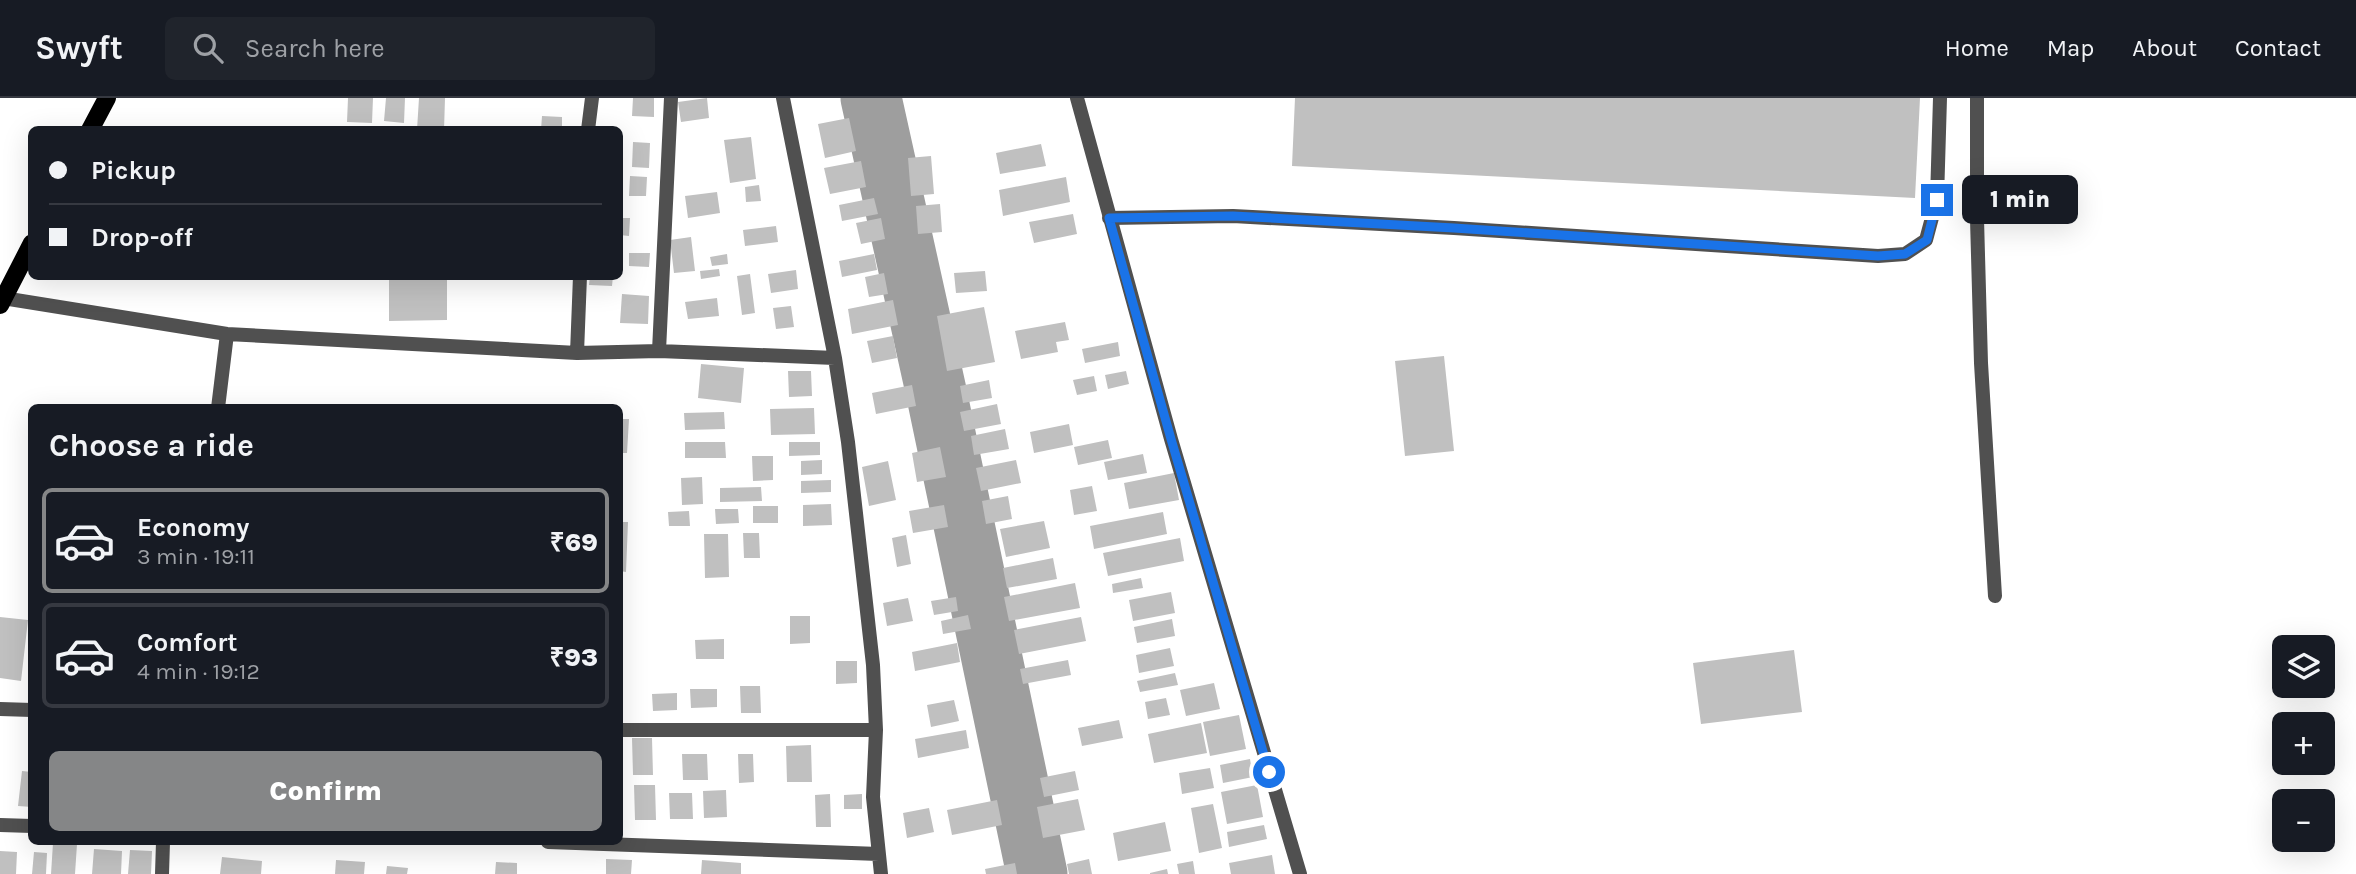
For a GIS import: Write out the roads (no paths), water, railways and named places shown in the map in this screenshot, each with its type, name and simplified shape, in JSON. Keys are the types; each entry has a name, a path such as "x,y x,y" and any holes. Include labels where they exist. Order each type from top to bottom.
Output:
{"main road":[{"path":"95,126 107,98"},
{"path":"2,302 28,251"}],"street":[{"path":"588,126 592,98"},
{"path":"659,351 671,98"},
{"path":"783,98 835,358 848,442 872,652 876,730 873,797 881,874"},
{"path":"1077,98 1171,439 1300,874"},
{"path":"1109,218 1233,216 1878,256 1905,254 1927,240 1937,200 1940,98"},
{"path":"1977,98 1981,363 1995,596"},
{"path":"577,353 580,280"},
{"path":"2,302 227,334 577,353 659,351 835,358"},
{"path":"218,404 227,334"},
{"path":"0,709 28,710"},
{"path":"623,730 876,730"},
{"path":"0,825 28,826"},
{"path":"162,874 163,845"},
{"path":"623,845 879,854"}],"waterway":[{"path":"871,98 936,391 1037,874"}]}
